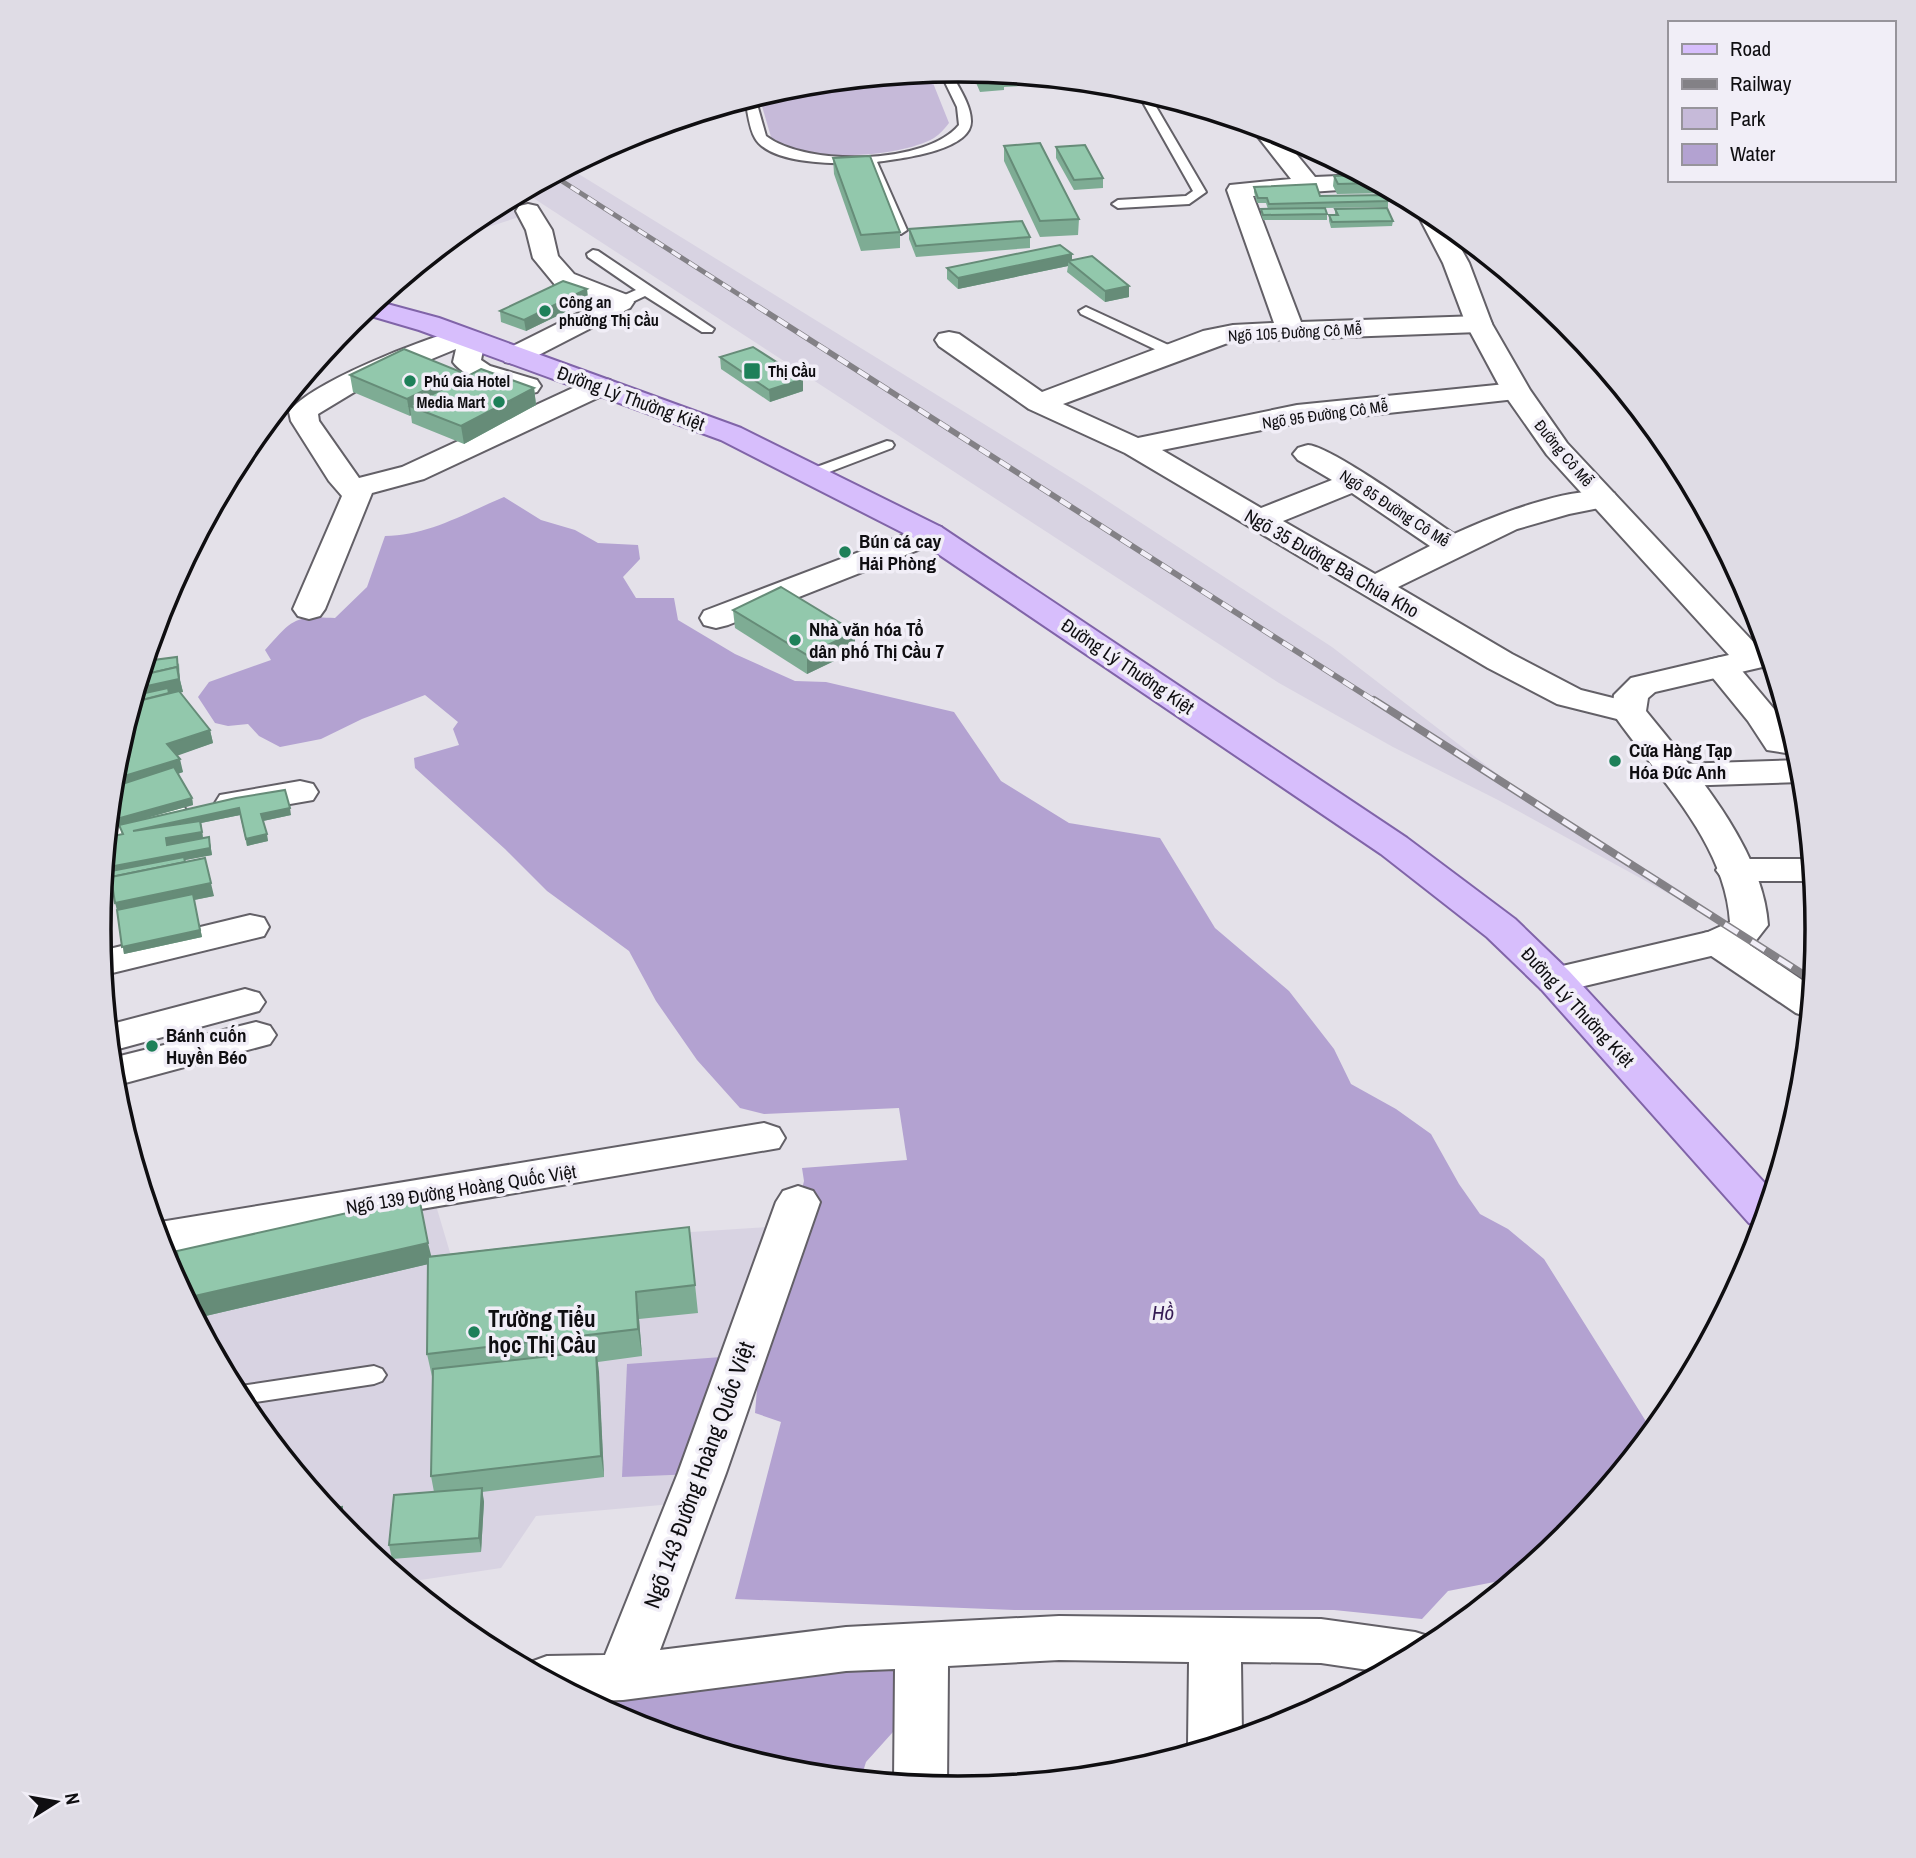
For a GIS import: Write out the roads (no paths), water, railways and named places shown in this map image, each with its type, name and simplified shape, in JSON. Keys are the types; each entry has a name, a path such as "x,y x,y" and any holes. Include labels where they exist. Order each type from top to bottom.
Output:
{"main road":[{"name":"Đường Lý Thường Kiệt","path":"380,311 467,338 731,434 930,534 1394,846 1501,928 1555,980 1759,1205"}],"street":[{"path":"1276,145 1308,185"},
{"path":"1290,330 1239,190 1357,183"},
{"path":"528,211 539,230 547,258 565,280 621,302"},
{"name":"Đường Cô Mễ","path":"1441,234 1456,263 1479,324 1516,391 1557,449 1747,660 1762,716 1779,743 1783,744"},
{"path":"515,356 621,302"},
{"name":"Ngõ 105 Đường Cô Mễ","path":"1039,402 1213,337 1233,333 1479,324"},
{"path":"309,609 358,495 340,475 305,421 303,412 306,406 330,392 467,338 467,362 492,377 542,389 596,385"},
{"name":"Ngõ 35 Đường Bà Chúa Kho","path":"948,341 1039,402 1135,447 1569,697 1629,712"},
{"path":"353,489 413,473 596,385"},
{"name":"Ngõ 95 Đường Cô Mễ","path":"1135,447 1297,414 1516,391"},
{"name":"Ngõ 85 Đường Cô Mễ","path":"1308,454 1355,481 1452,547 1506,522 1566,505 1603,499"},
{"path":"1259,520 1355,481"},
{"path":"716,618 930,534"},
{"path":"1374,587 1452,547"},
{"path":"1555,980 1718,942 1740,934 1749,925 1748,901 1735,870 1679,775 1629,712 1631,695 1643,685 1747,660"},
{"path":"1679,775 1789,771"},
{"path":"117,830 173,814 300,792"},
{"path":"1735,870 1803,870"},
{"path":"112,961 250,927"},
{"path":"1718,942 1802,998"},
{"path":"118,1037 251,1019 123,1068"},
{"name":"Ngõ 139 Đường Hoàng Quốc Việt","path":"170,1236 764,1138"},
{"name":"Ngõ 143 Đường Hoàng Quốc Việt","path":"623,1676 702,1473 798,1202"},
{"path":"565,1678 623,1676 846,1648 1059,1638 1321,1641 1398,1652"},
{"path":"1214,1640 1215,1736"},
{"path":"921,1775 922,1645"}],"lane":[{"path":"753,108 761,138 767,144 816,159 870,159 936,146 952,139 963,129 966,117 950,82"},
{"path":"1118,204 1189,200 1200,192 1149,105"},
{"path":"870,159 901,230"},
{"path":"593,254 707,329"},
{"path":"621,302 646,291"},
{"path":"1086,312 1172,352"},
{"path":"811,474 887,445"},
{"path":"250,1393 374,1375"}],"water":[{"name":"Hồ","path":"504,497 541,520 575,530 598,543 638,545 640,559 623,577 636,598 674,598 678,620 735,654 795,681 826,682 954,712 1001,781 1069,823 1160,838 1215,928 1289,991 1334,1049 1351,1084 1396,1109 1431,1134 1459,1184 1480,1214 1508,1229 1544,1259 1646,1421 1595,1487 1557,1528 1497,1582 1448,1591 1422,1619 1334,1610 1014,1610 735,1599 781,1422 755,1413 759,1366 804,1181 802,1168 907,1160 899,1108 764,1114 740,1108 697,1060 656,1001 629,951 547,891 415,768 414,758 459,745 453,729 458,722 425,695 362,719 321,739 280,747 259,736 248,724 228,726 215,723 198,697 209,682 271,660 265,650 288,626 302,619 335,618 367,587 385,536 416,532"},
{"path":"735,1356 695,1474 622,1477 627,1364"},
{"path":"904,1656 910,1713 866,1762 863,1770 739,1747 686,1731 601,1695"}],"railway":[{"path":"562,181 760,308"},
{"path":"757,306 1376,702"},
{"path":"1374,700 1803,974"}],"place":[{"name":"Công an phường Thị Cầu","path":"545,311"},
{"name":"Thị Cầu","path":"752,371"},
{"name":"Phú Gia Hotel","path":"410,381"},
{"name":"Media Mart","path":"499,402"},
{"name":"Bún cá cay Hải Phòng","path":"845,552"},
{"name":"Nhà văn hóa Tổ dân phố Thị Cầu 7","path":"795,640"},
{"name":"Cửa Hàng Tạp Hóa Đức Anh","path":"1615,761"},
{"name":"Bánh cuốn Huyền Béo","path":"152,1046"},
{"name":"Trường Tiểu học Thị Cầu","path":"474,1332"}]}
